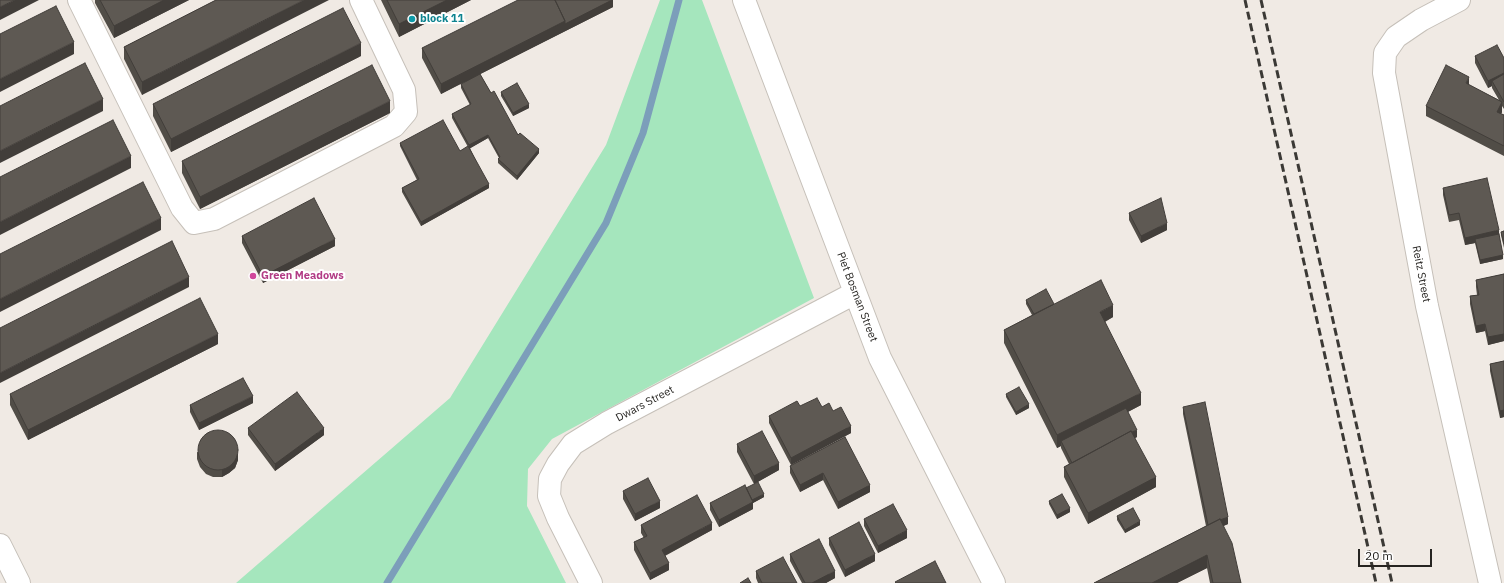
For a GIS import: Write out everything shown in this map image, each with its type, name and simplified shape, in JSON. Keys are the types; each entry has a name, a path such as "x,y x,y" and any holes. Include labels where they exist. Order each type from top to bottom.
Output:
{"street":[{"path":"79,0 182,208 194,223 214,219 394,126 406,112 404,90 361,0"},
{"name":"Piet Bosman Street","path":"744,0 880,358 994,583"},
{"name":"Reitz Street","path":"1458,0 1421,20 1396,37 1385,53 1384,74 1427,306 1490,583"},
{"name":"Dwars Street","path":"591,583 558,518 549,496 550,479 558,464 573,444 607,423 855,293"},
{"path":"0,545 19,583"}],"green space":[{"path":"660,0 702,0 814,298 552,439 528,469 527,506 566,583 236,583 450,398 606,145"}],"building":[{"path":"0,0 15,0 0,7"},
{"path":"100,0 164,0 114,26"},
{"path":"216,0 304,0 142,82 124,47"},
{"path":"387,0 447,0 399,24"},
{"path":"518,0 555,0 565,21 441,84 422,48"},
{"path":"555,0 612,0 565,24"},
{"path":"56,6 74,42 0,79 0,34"},
{"path":"343,8 361,43 171,139 153,104"},
{"path":"1497,45 1504,58 1504,73 1488,81 1475,56"},
{"path":"85,63 103,99 0,151 0,106"},
{"path":"372,65 390,101 200,197 182,161"},
{"path":"1446,65 1469,77 1466,83 1502,102 1497,112 1504,115 1504,146 1426,106"},
{"path":"480,74 491,93 494,91 518,135 520,133 539,149 517,176 498,159 500,157 488,135 469,145 452,114 471,104 461,84"},
{"path":"1504,74 1504,102 1492,81"},
{"path":"517,83 529,104 513,113 501,92"},
{"path":"113,120 131,156 0,222 0,177"},
{"path":"443,120 460,151 468,146 489,184 421,222 402,188 419,179 400,143"},
{"path":"1487,178 1499,230 1465,238 1459,213 1449,215 1443,188"},
{"path":"143,182 161,218 0,299 0,254"},
{"path":"314,198 335,239 263,276 242,236"},
{"path":"1161,198 1167,223 1141,236 1129,213"},
{"path":"1504,231 1504,244 1501,232"},
{"path":"1499,234 1503,255 1480,260 1475,239"},
{"path":"172,241 189,277 0,373 0,328"},
{"path":"1504,274 1504,334 1488,337 1485,324 1476,326 1470,296 1479,295 1476,280"},
{"path":"1101,280 1113,305 1100,312 1141,393 1057,435 1004,330"},
{"path":"1046,289 1054,304 1034,314 1026,300"},
{"path":"200,298 218,334 28,430 10,394"},
{"path":"1504,361 1504,410 1500,411 1490,364"},
{"path":"243,378 253,396 199,423 190,405"},
{"path":"1019,387 1029,404 1016,412 1006,394"},
{"path":"297,392 324,428 275,464 248,428"},
{"path":"817,398 822,407 829,403 833,411 841,407 851,426 791,458 769,416 797,401 800,406"},
{"path":"1205,402 1228,517 1208,525 1183,407"},
{"path":"1126,408 1137,430 1131,431 1072,463 1061,441"},
{"path":"222,430 229,433 235,439 238,450 237,458 229,467 222,470 214,470 207,467 199,458 198,446 201,439 210,431"},
{"path":"762,431 779,463 754,476 737,444"},
{"path":"1131,431 1156,477 1088,513 1064,467"},
{"path":"845,437 870,485 838,502 823,473 800,485 790,466"},
{"path":"648,478 660,501 635,514 623,491"},
{"path":"758,482 764,494 752,500 746,488"},
{"path":"745,485 753,502 719,520 710,503"},
{"path":"1062,494 1070,508 1057,515 1049,501"},
{"path":"697,495 712,523 662,550 669,563 650,573 634,542 647,536 641,525"},
{"path":"893,504 907,530 878,546 864,519"},
{"path":"1133,508 1140,521 1125,530 1117,516"},
{"path":"1220,519 1232,543 1241,583 1213,583 1207,555 1152,583 1094,583"},
{"path":"859,522 875,554 845,570 829,538"},
{"path":"819,539 835,571 812,583 805,583 790,554"},
{"path":"783,557 797,583 762,583 756,571"},
{"path":"935,561 946,583 895,582"},
{"path":"748,578 751,583 740,583"}],"waterway":[{"path":"387,583 606,223 643,133 679,0"}],"railway":[{"path":"1245,0 1376,583"},
{"path":"1261,0 1392,583"}],"place":[{"name":"block 11","path":"412,19"},
{"name":"Green Meadows","path":"253,276"}]}
